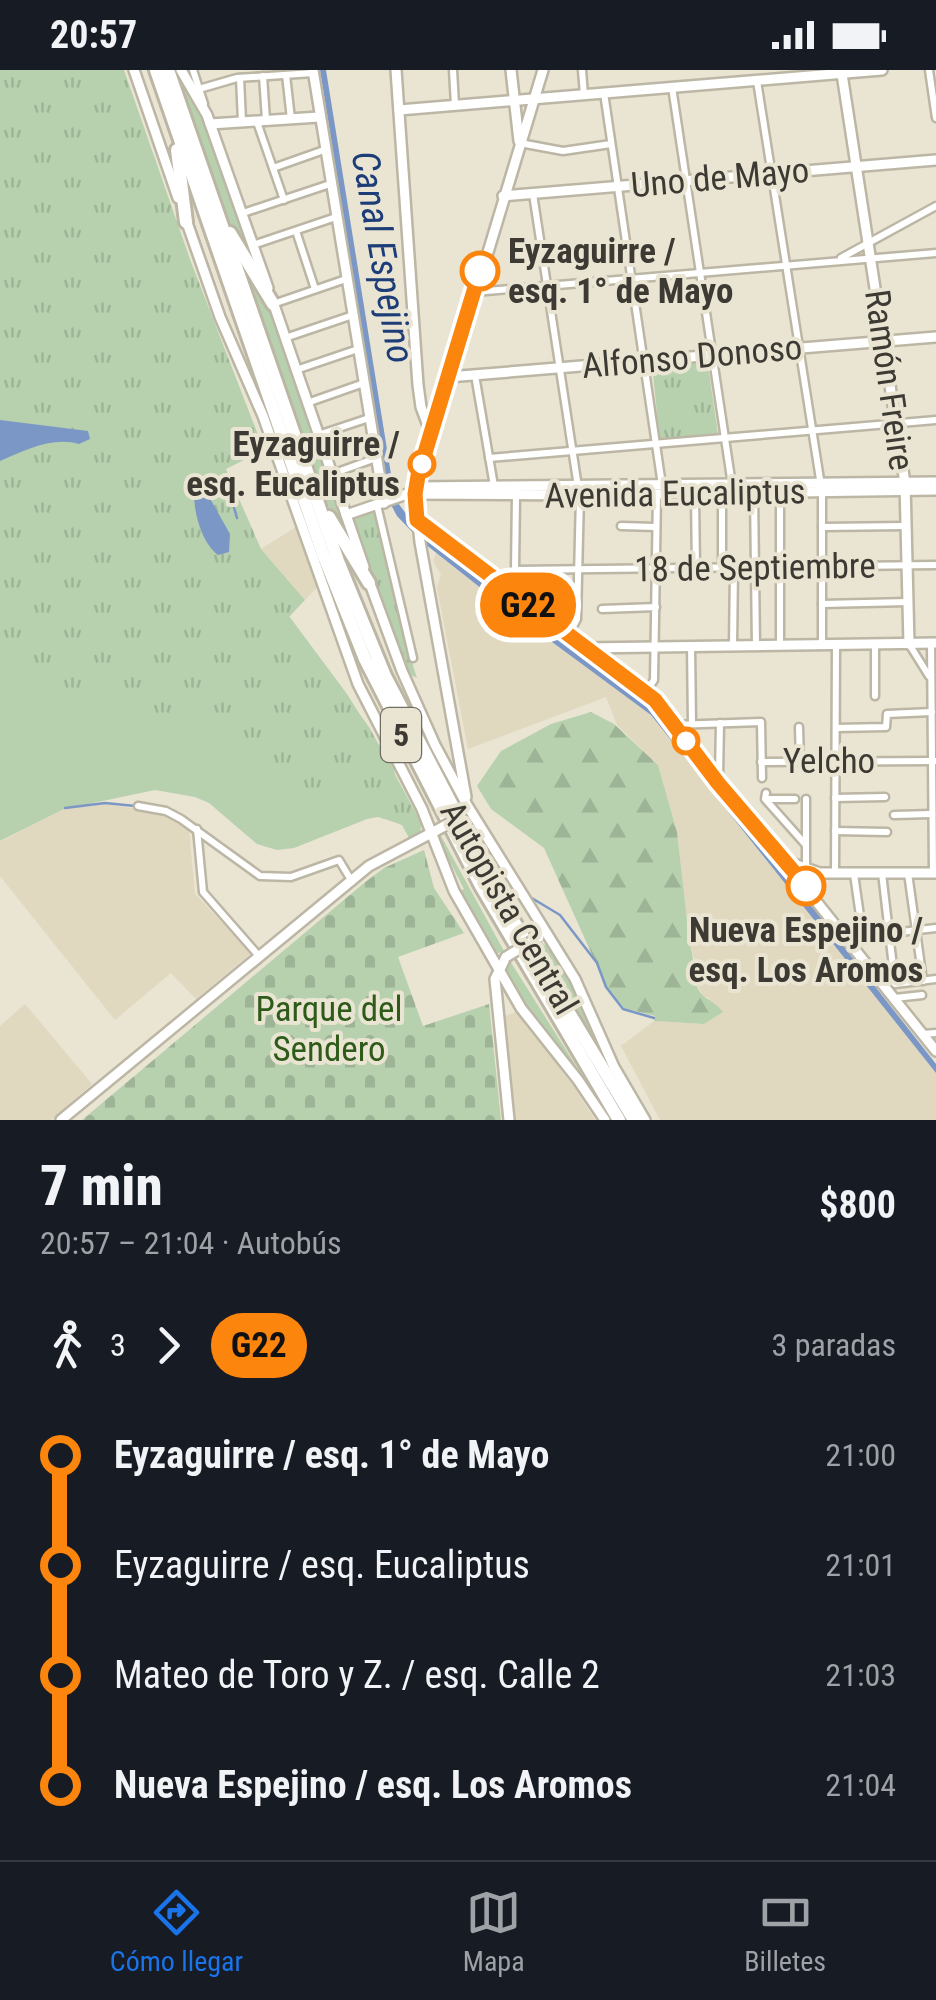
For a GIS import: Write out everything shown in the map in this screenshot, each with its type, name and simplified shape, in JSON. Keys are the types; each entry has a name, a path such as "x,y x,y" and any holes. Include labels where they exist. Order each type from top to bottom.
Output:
{"highway":[{"name":"Autopista Central","path":"156,70 327,567 364,659 480,886 619,1120"},
{"name":"Autopista Central","path":"168,70 361,622 404,717 504,907 634,1120"},
{"path":"170,113 186,222"},
{"path":"212,199 273,304"},
{"path":"311,482 369,583"}],"main road":[{"path":"134,70 215,304 263,416 358,684 434,831 454,891 488,956 502,962 520,1008 605,1120"},
{"path":"181,70 209,120 402,671 467,805 542,934 579,988 610,1058 645,1120"},
{"path":"396,70 421,407 431,434"},
{"path":"510,70 520,144"},
{"path":"460,819 467,805 458,743 410,494 543,70"},
{"path":"399,110 882,70"},
{"path":"313,71 383,503"},
{"name":"Ramón Freire","path":"835,73 857,167 905,487 909,644"},
{"path":"209,120 242,123 319,118"},
{"name":"Uno de Mayo","path":"503,196 936,160"},
{"name":"Alfonso Donoso","path":"448,377 936,337"},
{"path":"421,407 438,408"},
{"name":"Avenida Eucaliptus","path":"905,487 936,482"},
{"name":"Avenida Eucaliptus","path":"410,494 494,487 578,491 732,486 936,490"},
{"name":"Avenida Eucaliptus","path":"659,490 754,494 822,489"},
{"name":"Avenida Eucaliptus","path":"410,494 516,496 578,491"},
{"path":"346,516 410,494"},
{"path":"418,523 646,692 718,783 804,878 936,1051"},
{"path":"589,648 934,643"},
{"path":"436,745 458,743"},
{"path":"462,771 488,839"},
{"path":"61,1120 376,860 460,819 478,823"},
{"path":"420,837 436,843"},
{"path":"804,878 820,873 935,873"},
{"path":"502,962 542,934"},
{"path":"502,962 498,1015 509,1120"},
{"path":"498,1015 520,1008"}],"street":[{"path":"192,70 209,120"},
{"path":"452,70 455,105"},
{"path":"582,70 584,94"},
{"path":"928,70 936,118"},
{"path":"200,89 237,75 313,71"},
{"path":"286,74 291,120"},
{"path":"237,75 242,123"},
{"path":"263,76 262,121 284,200"},
{"path":"757,80 822,489 822,645"},
{"path":"672,88 732,486"},
{"path":"604,93 656,444 656,647 654,680 646,692"},
{"path":"520,144 561,151 611,144"},
{"path":"273,168 324,150"},
{"path":"243,214 330,184"},
{"path":"533,194 578,491 577,618 568,636"},
{"path":"836,262 936,206"},
{"path":"253,245 336,217"},
{"path":"296,231 315,290"},
{"path":"474,292 936,253"},
{"path":"273,304 346,279"},
{"path":"285,338 353,316"},
{"path":"296,370 358,350"},
{"path":"475,375 494,487"},
{"path":"307,402 364,383"},
{"path":"318,435 369,418"},
{"path":"489,458 936,420"},
{"path":"332,474 376,458"},
{"path":"780,493 780,645"},
{"path":"695,494 696,569"},
{"path":"722,494 722,569"},
{"path":"754,494 756,646"},
{"path":"503,586 515,570 516,496"},
{"path":"383,503 412,658"},
{"path":"621,526 656,528"},
{"path":"822,527 906,526"},
{"name":"18 de Septiembre","path":"515,570 936,565"},
{"path":"733,646 734,568"},
{"path":"822,604 908,602"},
{"path":"602,609 656,607"},
{"name":"Ramón Freire","path":"934,643 931,682 935,873"},
{"path":"834,874 836,644"},
{"path":"875,644 876,696"},
{"name":"Ramón Freire","path":"909,644 931,682"},
{"path":"691,646 692,724"},
{"path":"836,728 886,727 887,714 932,712"},
{"name":"Yelcho","path":"720,723 761,722 761,762 934,760"},
{"path":"673,725 720,723 718,783"},
{"path":"799,727 800,762"},
{"path":"761,762 762,778"},
{"path":"795,799 766,796 806,845"},
{"path":"835,798 885,798"},
{"path":"804,878 806,799"},
{"path":"138,806 166,811 197,828 260,876 291,877 339,860 351,880"},
{"path":"894,815 932,814"},
{"path":"197,828 203,892 259,956"},
{"path":"834,830 886,832"},
{"path":"882,873 895,984 936,980"},
{"path":"908,873 922,981"},
{"path":"854,874 863,936"},
{"path":"848,938 936,928"},
{"path":"894,998 922,995"},
{"path":"923,1034 936,1033"}],"shaded area":[{"path":"296,527 318,586 305,600 261,549"},
{"path":"436,553 651,715 936,1073 936,1120 660,1120 621,1046 654,1021 704,1024 709,998 703,996 693,978 696,964 690,946 677,832 658,765 617,725 606,697 468,749 437,588 441,575 433,561"},
{"path":"98,803 165,813 189,829 195,894 251,953 196,999 171,973 115,1020 0,876 0,842 64,809"},
{"path":"25,1004 92,1084 51,1120 0,1120 0,1026"},
{"path":"517,1012 595,1120 516,1120 504,1016"}],"green space":[{"path":"0,70 124,70 191,262 264,450 226,469 261,549 305,600 289,617 369,727 422,824 420,832 409,838 402,825 331,795 297,787 269,772 237,730 224,724 173,719 130,709 11,668 0,669"},
{"path":"177,75 208,131 254,259 249,259 233,231 174,77"},
{"path":"238,257 268,305 348,536 345,537 314,478"},
{"path":"707,359 718,434 660,441 652,365"},
{"path":"0,472 289,616 347,694 394,769 403,825 378,817 367,819 294,848 277,850 257,844 209,803 155,790 64,809 0,841"},
{"path":"373,511 417,678 407,673 353,520"},
{"path":"591,712 614,724 658,765 677,832 696,984 703,996 723,1012 704,1024 654,1021 655,1016 624,1008 607,988 544,848 491,809 477,786 501,751 551,724"},
{"path":"441,836 504,951 493,955 456,893 464,889 450,862 444,863 438,838"},
{"name":"Parque del Sendero","path":"424,850 434,888 464,933 398,957 423,1026 489,1004 501,1120 82,1120 364,883 384,868"},
{"path":"540,942 550,949 571,981 612,1074 531,948"},
{"path":"510,961 585,1080 534,1023 501,971"}],"water":[{"path":"320,70 326,70 395,499 419,531 596,666 653,704 936,1064 936,1073 651,715 506,608 420,540 397,516 389,501"},
{"path":"0,420 88,431 90,439 79,444 39,445 0,461"},
{"path":"195,483 203,486 230,534 229,552 218,555 206,541 196,512"}],"waterway":[{"path":"139,70 171,161"},
{"path":"192,220 226,318"},
{"path":"228,487 237,518"},
{"name":"Canal Espejino","path":"65,808 105,803 135,806"},
{"path":"411,849 423,843"},
{"name":"Canal Espejino","path":"530,897 560,915 597,963 606,987 623,1009 654,1018"}],"bus line":[{"name":"G22","path":"480,271 418,476 417,520 655,700 718,783 806,886"}],"place":[{"name":"Eyzaguirre / esq. 1° de Mayo","path":"480,271"},
{"name":"Eyzaguirre / esq. Eucaliptus","path":"422,464"},
{"name":"Nueva Espejino / esq. Los Aromos","path":"806,886"}]}
